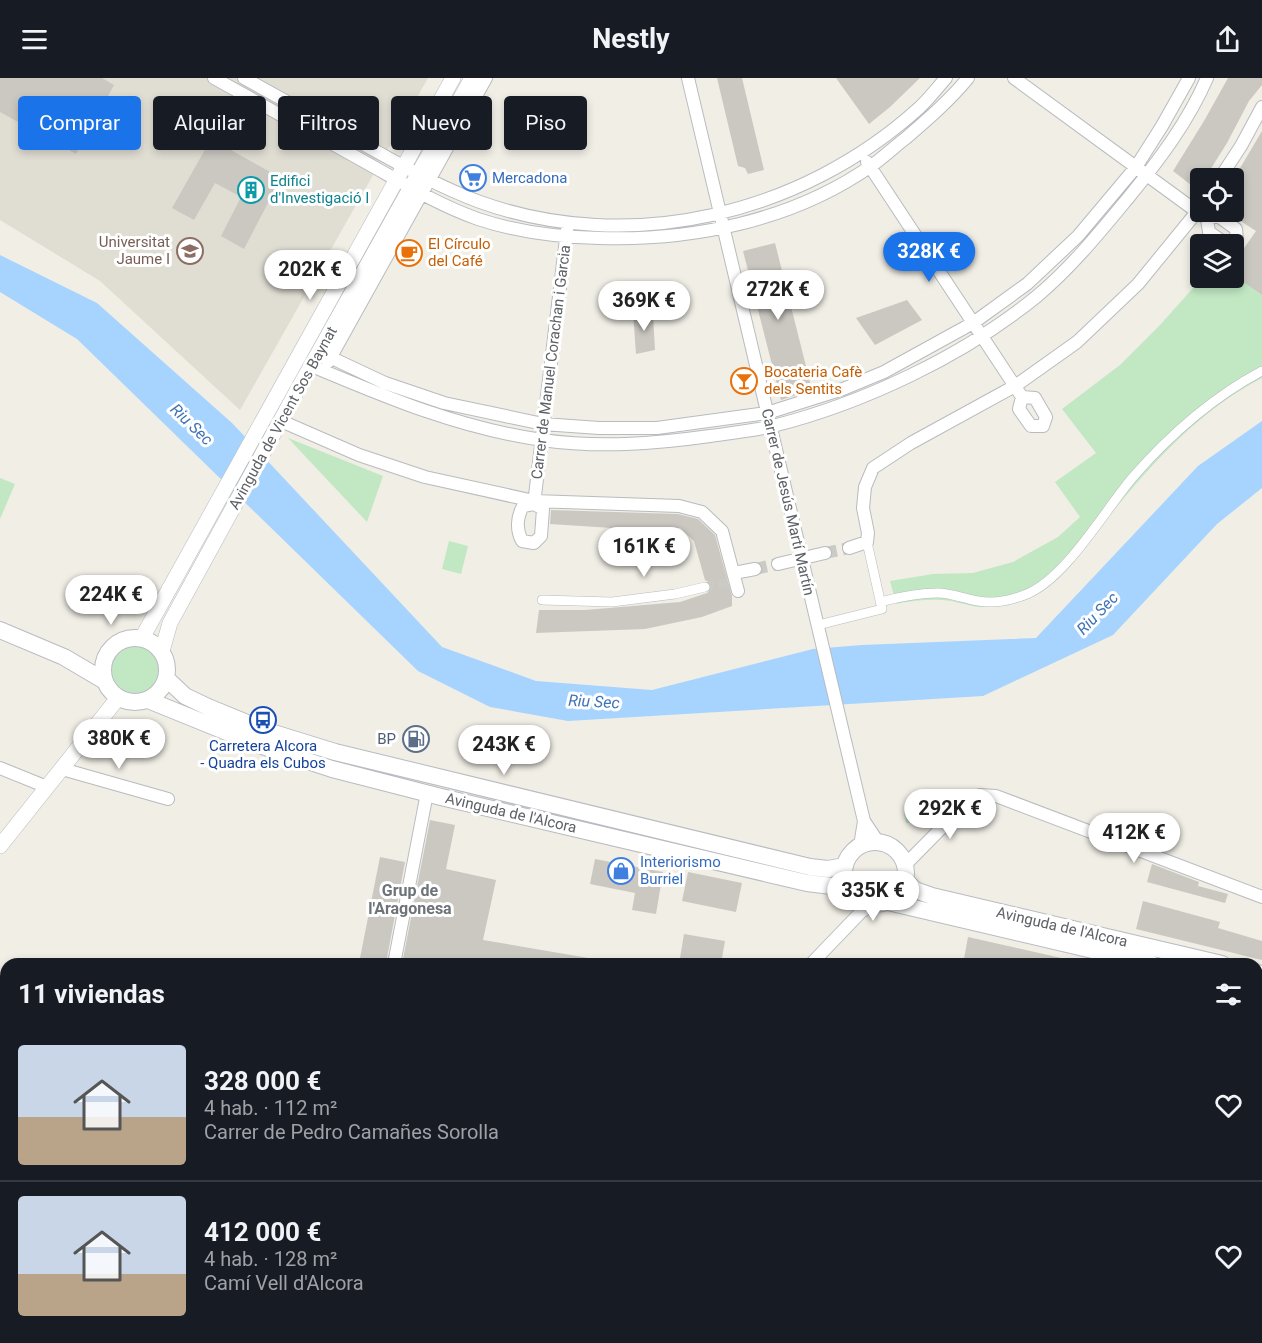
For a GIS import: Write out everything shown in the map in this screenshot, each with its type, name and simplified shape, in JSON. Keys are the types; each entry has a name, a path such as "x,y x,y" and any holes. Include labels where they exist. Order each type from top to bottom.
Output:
{"main road":[{"path":"0,630 64,657 104,680 118,698 133,702 148,700 160,691 166,678 167,664 162,651 153,643 142,638 126,638 113,645 104,658 102,669 104,680"},
{"path":"64,657 104,658"},
{"name":"Avinguda de l'Alcora","path":"166,678 185,696 208,707 264,729 334,752 810,867 828,869 845,866"},
{"name":"Avinguda de l'Alcora","path":"148,700 299,759 427,793 807,883 866,901 1104,958"},
{"path":"878,842 890,846 900,854 905,873 899,893 866,901 844,877 845,866 850,855 860,846 878,842"},
{"name":"Avinguda de l'Alcora","path":"905,873 915,890 932,896 1196,958"}],"street":[{"path":"214,78 400,173 476,218 518,230 566,237 621,239 663,237 724,229 790,208 832,189 870,167 929,118 968,78"},
{"path":"244,78 400,173"},
{"name":"Avinguda de Vicent Sos Baynat","path":"142,638 453,78"},
{"name":"Avinguda de Vicent Sos Baynat","path":"420,184 472,78"},
{"name":"Avinguda de Vicent Sos Baynat","path":"162,651 170,623 281,421 317,369 420,184 486,78"},
{"name":"Carrer de Jesús Martí Martín","path":"688,78 864,821 878,842"},
{"path":"420,184 520,214 567,222 620,226 662,224 720,214 785,194 825,175 861,153 920,108 946,78"},
{"path":"1014,78 1190,205"},
{"path":"325,355 385,383 444,403 543,424 599,428 657,428 767,413 843,389 884,372 974,323 1027,284 1078,237 1136,167 1189,78"},
{"path":"317,369 380,396 441,417 541,440 598,444 657,444 771,427 846,404 890,385 982,336 1037,296 1087,248 1147,175 1197,101 1207,78"},
{"path":"1227,168 1262,107"},
{"path":"861,153 1019,392"},
{"name":"Carrer de Manuel Corachan i Garcia","path":"534,502 567,222"},
{"path":"881,606 867,542 868,533 863,508 865,487 873,468 911,443 1019,392 1077,342 1138,284 1194,222"},
{"path":"818,625 909,595 940,593 981,602 1005,600 1028,593 1045,583 1065,564 1133,477 1163,446 1202,410 1243,381 1262,371"},
{"path":"281,421 359,455 425,477 534,502 679,506 702,512 722,531 735,582 755,569"},
{"path":"849,548 867,542"},
{"path":"778,564 825,553"},
{"path":"542,600 612,602 675,594 705,587"},
{"path":"0,846 118,698"},
{"path":"0,768 47,787"},
{"path":"62,769 168,799"},
{"path":"395,958 427,793"},
{"path":"905,873 968,801 980,795 996,796 1262,897"},
{"name":"Carrer de Jesús Martí Martín","path":"860,846 864,821"},
{"path":"816,958 866,901"}],"shaded area":[{"name":"Universitat Jaume I","path":"0,78 428,78 418,96 391,96 391,143 240,410 100,281 0,220"}],"green space":[{"path":"1244,283 1262,295 1262,378 1219,405 1181,436 1146,472 1066,571 1043,591 1030,598 1000,606 981,607 935,600 896,604 890,581 933,574 973,573 1013,562 1058,537 1080,517 1055,482 1096,453 1062,409 1120,365 1193,288 1244,288"},
{"path":"288,438 383,476 367,522"},
{"path":"0,478 15,484 0,519"},
{"path":"449,541 468,546 461,574 442,569"},
{"path":"135,645 144,647 155,656 160,670 158,679 149,690 135,695 126,693 115,684 110,670 112,661 121,650"},
{"path":"919,812 921,825 914,826 913,823 906,823 904,813"}],"water":[{"name":"Riu Sec","path":"0,255 97,303 232,423 442,647 536,681 652,690 813,649 1036,638 1198,466 1262,421 1262,488 1217,524 1113,635 983,696 568,721 490,707 418,671 77,339 0,292"}],"building":[{"path":"0,78 102,78 114,85 108,96 18,96 18,122 0,112"},
{"path":"717,78 742,78 764,170 748,174 745,168 738,166"},
{"path":"836,78 920,78 869,124"},
{"path":"1228,78 1262,78 1262,85 1249,101 1211,168 1190,168 1190,184 1173,171"},
{"path":"1262,131 1262,295 1244,283 1244,248 1256,231 1242,222 1244,168 1240,168"},
{"name":"Edifici d'Investigació I","path":"205,150 231,150 281,178 244,249 221,236 241,197 215,183 194,220 172,208"},
{"path":"775,243 812,390 781,400 743,251"},
{"path":"907,300 922,320 875,345 856,318"},
{"path":"633,312 653,314 655,350 636,354"},
{"path":"551,510 678,514 698,519 715,535 732,596 732,606 702,617 645,629 536,633 539,610 585,610 680,602 707,593 712,588 705,580 694,541 680,528 612,528 550,524"},
{"path":"430,820 455,825 446,869 496,880 483,940 588,958 403,958"},
{"path":"380,857 405,862 387,958 360,958"},
{"path":"595,859 663,872 656,914 632,910 635,893 590,884"},
{"path":"1152,864 1199,882 1198,886 1228,894 1225,903 1147,882"},
{"path":"688,872 742,883 736,912 682,901"},
{"path":"1143,901 1220,922 1218,928 1262,941 1262,958 1254,958 1136,929"},
{"path":"684,934 725,941 722,958 680,958"},
{"path":"968,937 1061,958 964,958"}],"tunnel":[{"path":"825,553 849,548"},
{"path":"755,569 778,564"},
{"path":"705,587 729,583"}],"place":[{"name":"Mercadona","path":"473,178"},
{"name":"Edifici d'Investigació I","path":"251,190"},
{"name":"Universitat Jaume I","path":"190,251"},
{"name":"El Círculo del Café","path":"409,253"},
{"name":"Bocateria Cafè dels Sentits","path":"744,381"},
{"name":"Carretera Alcora - Quadra els Cubos","path":"263,720"},
{"name":"BP","path":"416,739"},
{"name":"Interiorismo Burriel","path":"621,871"}],"district":[{"name":"Grup de l'Aragonesa","path":"410,899"}]}
